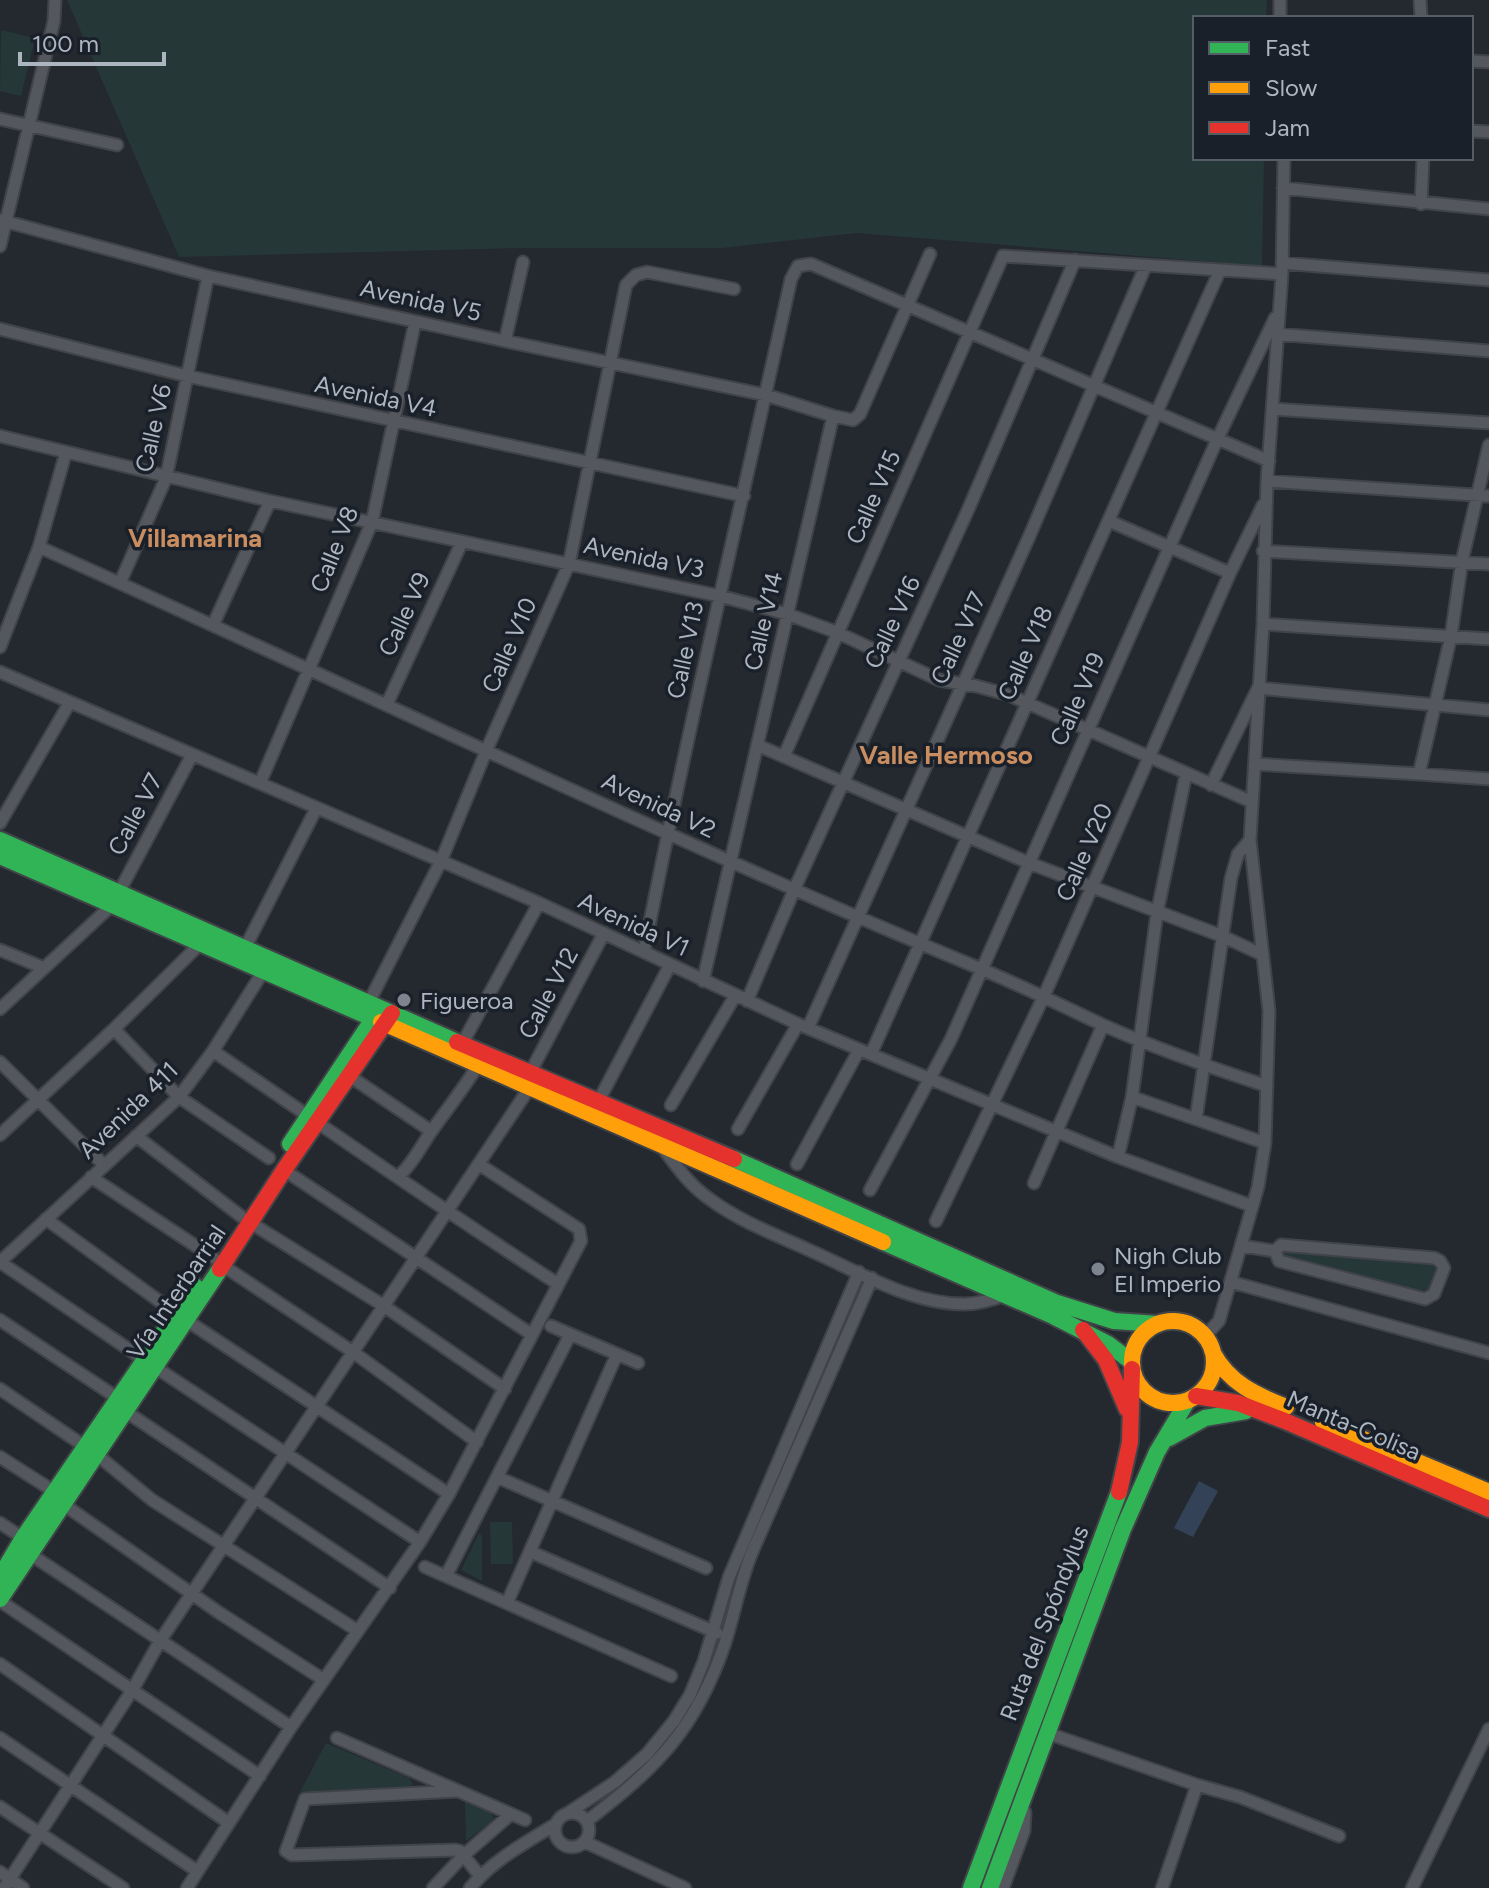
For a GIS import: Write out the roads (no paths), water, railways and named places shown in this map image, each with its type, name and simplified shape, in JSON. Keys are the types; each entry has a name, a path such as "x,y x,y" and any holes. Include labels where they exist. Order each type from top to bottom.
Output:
{"main road":[{"path":"0,840 114,900 201,943 264,970 380,1013 462,1044 530,1080 660,1143 1083,1330 1132,1366 1143,1390 1153,1398 1164,1402 1192,1398 1212,1377 1213,1353 1205,1336 1179,1321 1124,1323 1074,1309 663,1127 598,1102 530,1080 478,1065 380,1013 245,948 114,900 0,856"},
{"name":"Vía Interbarrial","path":"247,1220 284,1170 312,1120 348,1075 380,1013"},
{"name":"Vía Interbarrial","path":"0,1600 30,1554 59,1498 247,1220 380,1013"},
{"path":"1132,1366 1139,1339 1158,1324"},
{"path":"1083,1330 1110,1368 1131,1420"},
{"name":"Manta-Colisa","path":"1213,1353 1226,1374 1262,1397 1489,1492"},
{"name":"Ruta del Spóndylus","path":"1000,1888 1027,1788 1047,1733 1128,1462 1132,1366"},
{"name":"Ruta del Spóndylus","path":"971,1888 1010,1783 1078,1627 1162,1443 1192,1398"},
{"name":"Manta-Colisa","path":"1192,1398 1222,1399 1257,1410 1489,1509"},
{"path":"1162,1443 1203,1418 1227,1412 1257,1410"},
{"name":"Vía Interbarrial","path":"0,1577 23,1538 59,1498"},
{"path":"1010,1783 1027,1788"}],"street":[{"path":"0,246 3,221 54,21 55,0"},
{"path":"0,119 117,145"},
{"path":"1205,1336 1219,1321 1261,1173 1265,1143 1269,1011 1250,840 1263,624 1263,551 1282,269 1284,160"},
{"path":"1421,204 1423,160"},
{"path":"1283,188 1489,209"},
{"name":"Avenida V5","path":"3,221 208,276 766,395 833,416"},
{"path":"833,416 853,420 860,414 930,254"},
{"name":"Calle V15","path":"784,756 1003,256 1075,260"},
{"path":"1075,260 1220,270 1282,269 1489,280"},
{"name":"Calle V16","path":"671,1105 741,999 794,890 968,510 1075,260"},
{"path":"505,341 523,262"},
{"name":"Calle V13","path":"644,952 667,834 791,279 798,266 811,264 907,306"},
{"name":"Calle V17","path":"738,1129 803,1026 857,917 1146,265"},
{"name":"Calle V18","path":"797,1164 865,1052 919,944 1220,270"},
{"name":"Calle V10","path":"380,1013 487,749 569,564 626,285 636,275 647,272 734,289"},
{"name":"Calle V6","path":"120,583 166,478 208,276"},
{"path":"907,306 1269,461"},
{"name":"Calle V19","path":"870,1190 930,1079 982,969 1278,310"},
{"name":"Calle V8","path":"260,783 372,522 415,322"},
{"name":"Avenida V4","path":"0,329 187,376 744,496"},
{"path":"1276,334 1489,351"},
{"path":"1273,409 1489,423"},
{"name":"Calle V14","path":"703,981 833,416"},
{"name":"Avenida V3","path":"0,436 166,478 720,596 787,614 836,632 939,680 991,690 1027,703 1252,802"},
{"path":"1419,774 1451,636 1462,561 1483,495 1489,445"},
{"path":"0,647 39,547 66,452"},
{"path":"1267,481 1483,495"},
{"name":"Calle V20","path":"936,1221 1044,996 1230,573 1267,498"},
{"path":"213,625 270,501"},
{"path":"1109,521 1230,573"},
{"name":"Calle V9","path":"387,704 462,542"},
{"name":"Avenida V2","path":"39,547 487,749 730,863 982,969 1138,1040 1267,1086"},
{"path":"1263,551 1489,564"},
{"path":"1263,624 1489,639"},
{"name":"Avenida V1","path":"0,672 539,903 803,1026 1118,1157 1252,1206"},
{"path":"1258,688 1489,710"},
{"path":"1211,785 1258,688"},
{"path":"0,823 70,702"},
{"path":"757,745 1091,889 1222,936 1263,955"},
{"name":"Calle V7","path":"0,1009 114,900 192,755"},
{"path":"1255,764 1489,779"},
{"path":"1118,1157 1132,1097 1157,913 1186,774"},
{"path":"245,948 316,809"},
{"path":"1196,1119 1231,878 1238,854 1250,840"},
{"path":"462,1044 539,903"},
{"name":"Calle V12","path":"5,1880 41,1833 160,1641 480,1165 530,1080 604,933"},
{"path":"0,1135 201,943"},
{"path":"0,950 44,968"},
{"path":"598,1102 670,965"},
{"name":"Avenida 411","path":"0,1262 179,1097 213,1051 264,970"},
{"path":"1034,1183 1103,1025"},
{"path":"114,1029 179,1097 269,1158"},
{"path":"213,1051 399,1176 447,1213 558,1284"},
{"path":"0,1062 104,1165"},
{"path":"399,1176 415,1160 431,1131 478,1065"},
{"path":"348,1075 431,1131"},
{"path":"1132,1097 1265,1143"},
{"path":"136,1136 247,1220 384,1306 505,1389"},
{"path":"660,1143 683,1177 710,1200 738,1217 899,1290 941,1302 964,1304 1005,1295"},
{"path":"187,1888 291,1727 420,1542 477,1442 581,1241 579,1229 480,1165"},
{"path":"284,1170 531,1334"},
{"path":"91,1177 353,1352 477,1442"},
{"path":"46,1219 181,1317 449,1494"},
{"path":"1281,1245 1434,1258 1444,1268 1434,1294 1425,1299 1279,1261 1275,1251 1281,1245"},
{"path":"1242,1246 1275,1251"},
{"path":"0,1262 420,1542"},
{"path":"471,1887 508,1853 615,1782 657,1743 690,1695 729,1577 859,1272"},
{"path":"587,1821 643,1776 676,1740 703,1697 727,1638 751,1554 872,1278"},
{"path":"1231,1282 1489,1353"},
{"path":"0,1320 254,1499 390,1588"},
{"path":"551,1326 638,1363"},
{"path":"446,1576 570,1335"},
{"path":"507,1603 617,1354"},
{"path":"0,1389 91,1450 152,1500 358,1631"},
{"path":"0,1457 192,1593 324,1680"},
{"path":"497,1477 706,1568"},
{"path":"0,1523 23,1538"},
{"path":"531,1552 727,1638"},
{"path":"30,1554 291,1727"},
{"path":"425,1567 671,1676"},
{"path":"0,1600 260,1776"},
{"path":"0,1664 229,1823"},
{"path":"1412,1888 1489,1729"},
{"path":"1047,1733 1240,1797 1339,1836"},
{"path":"0,1738 197,1871"},
{"path":"337,1738 525,1820"},
{"path":"962,1888 1010,1783"},
{"path":"1162,1888 1197,1785"},
{"path":"458,1791 305,1799 286,1849 292,1855 455,1850 464,1855 480,1876"},
{"path":"0,1807 123,1888"},
{"path":"556,1824 556,1836 563,1844 575,1847 585,1842 589,1832 587,1821 579,1814 568,1813"},
{"path":"433,1888 464,1855 511,1814"},
{"path":"585,1842 685,1888"},
{"path":"5,1880 23,1888"}],"water":[{"path":"1199,1481 1218,1491 1193,1537 1174,1528"}],"place":[{"name":"Figueroa","path":"404,1000"},
{"name":"Nigh Club El Imperio","path":"1098,1269"}],"district":[{"name":"Villamarina","path":"195,538"},
{"name":"Valle Hermoso","path":"946,755"}]}
